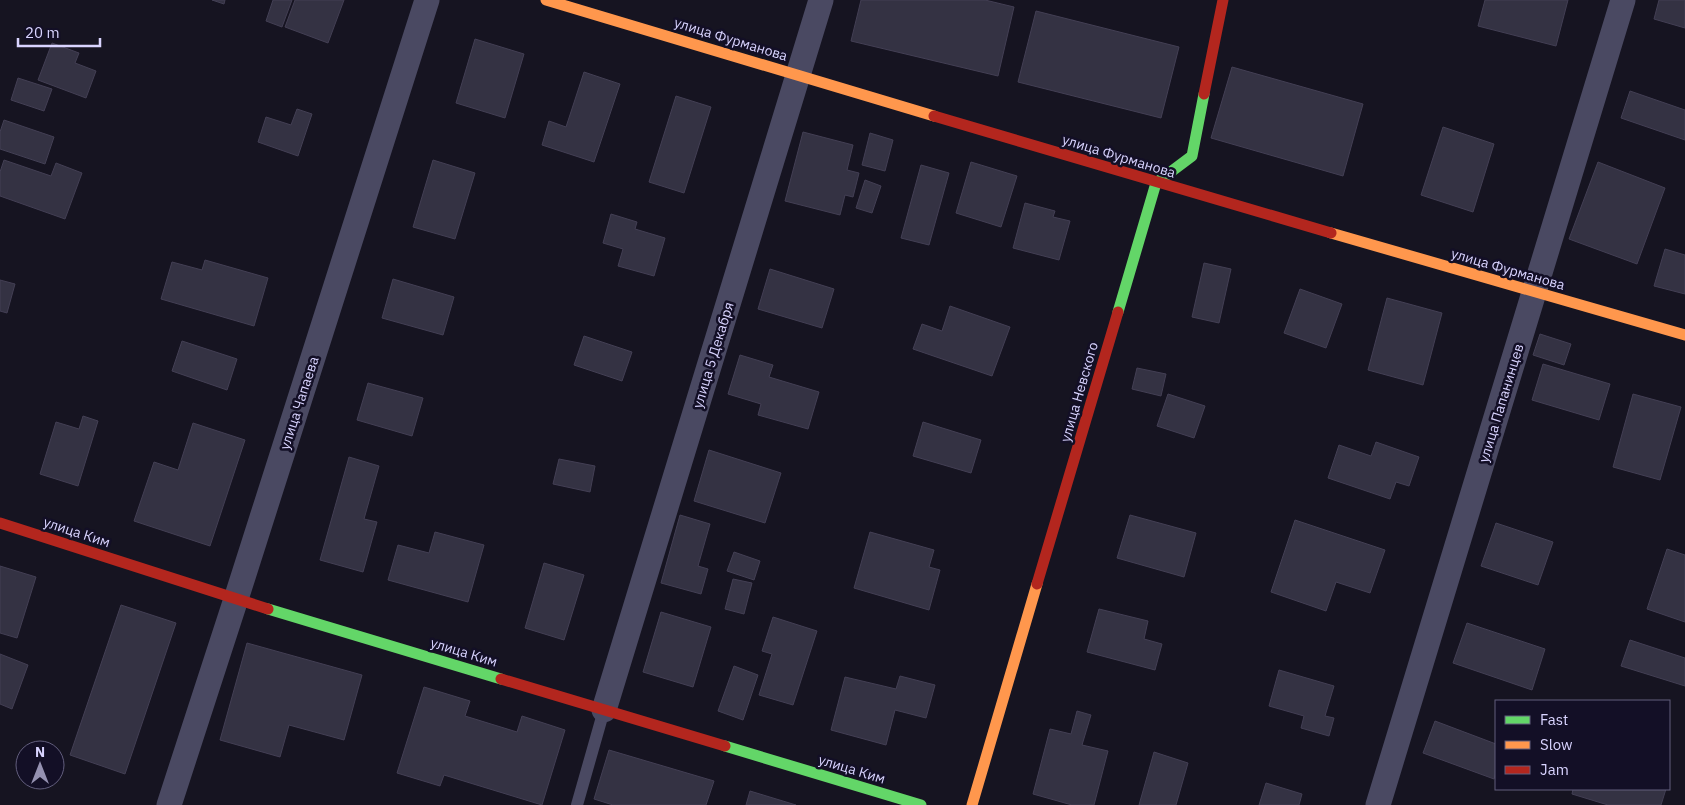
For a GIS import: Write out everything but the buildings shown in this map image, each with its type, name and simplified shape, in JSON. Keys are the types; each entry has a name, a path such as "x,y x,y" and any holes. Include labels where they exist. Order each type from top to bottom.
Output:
{"street":[{"name":"улица Чапаева","path":"169,805 427,0"},
{"name":"улица Фурманова","path":"546,0 1156,183 1685,335"},
{"name":"улица 5 Декабря","path":"604,710 821,0"},
{"path":"1156,183 1192,156 1223,0"},
{"name":"улица Папанинцев","path":"1378,805 1622,0"},
{"name":"улица Невского","path":"972,805 1156,183"},
{"name":"улица Ким","path":"0,523 236,599 921,805"}],"lane":[{"path":"577,805 604,710"}],"traffic: fast":[{"path":"1118,312 1156,183 1192,156 1204,94"},
{"path":"268,609 501,679"},
{"path":"725,746 921,805"}],"traffic: slow":[{"path":"546,0 934,116"},
{"path":"1331,233 1685,335"},
{"path":"972,805 1037,584"}],"traffic: jam":[{"path":"1204,94 1223,0"},
{"path":"934,116 1331,233"},
{"path":"1037,584 1118,312"},
{"path":"0,523 268,609"},
{"path":"501,679 725,746"}]}
